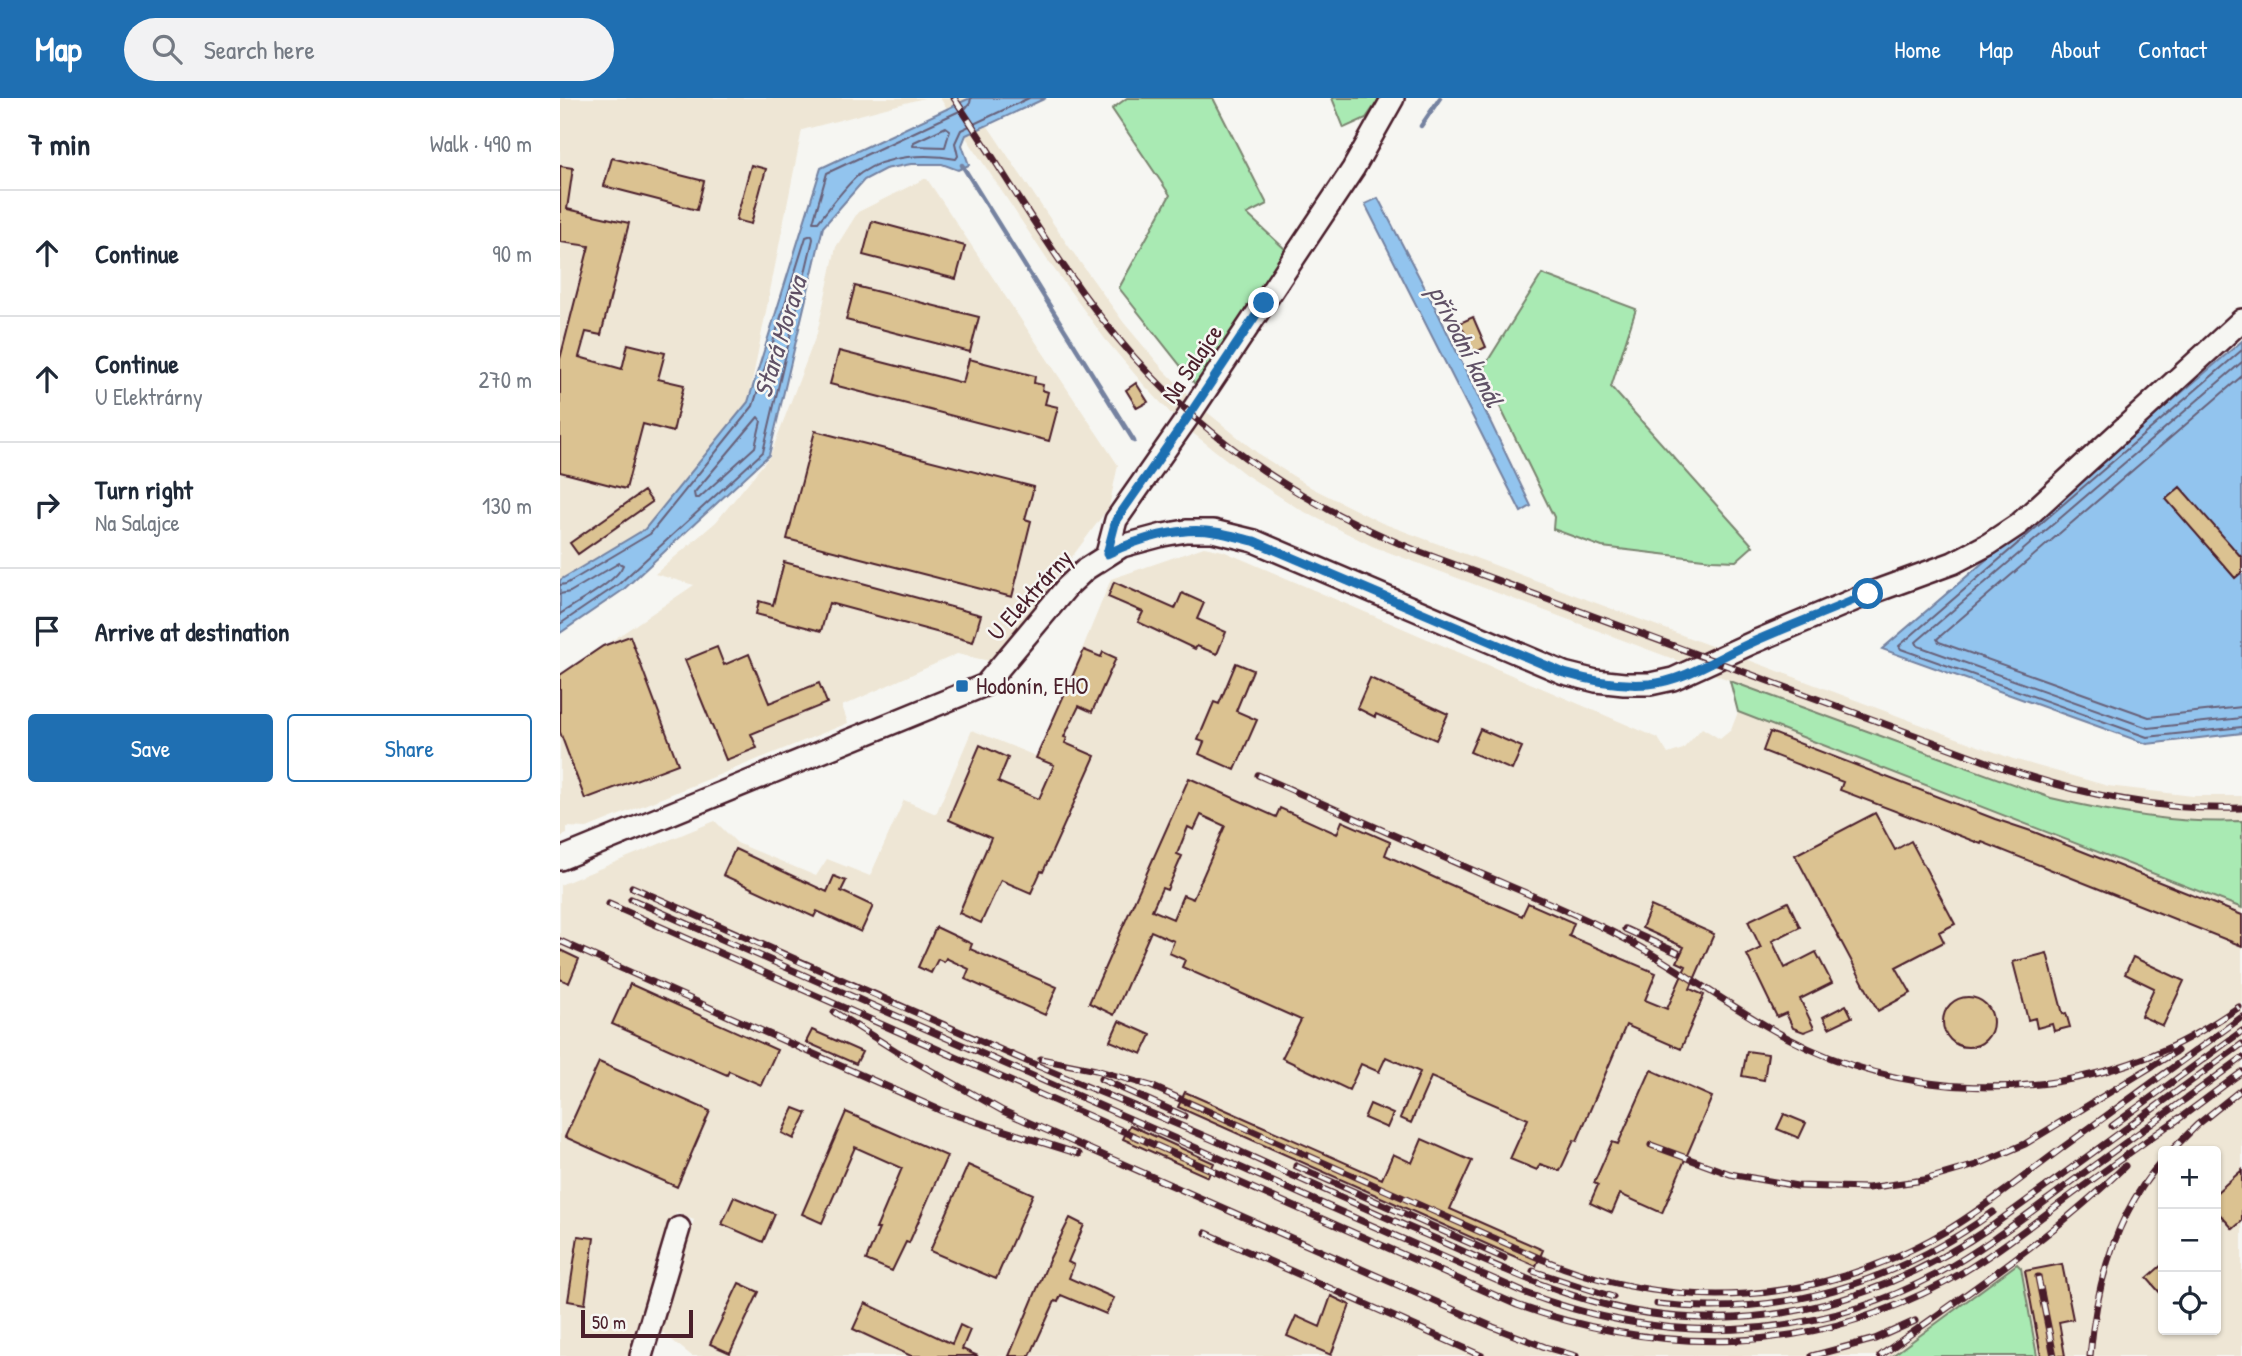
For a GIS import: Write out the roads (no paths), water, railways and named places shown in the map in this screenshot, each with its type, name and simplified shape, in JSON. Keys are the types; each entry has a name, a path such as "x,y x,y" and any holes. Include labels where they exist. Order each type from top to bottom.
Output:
{"street":[{"name":"Na Salajce","path":"1107,554 1116,520 1353,169 1393,98"},
{"name":"U Elektrárny","path":"560,859 985,685 1066,587 1086,569 1122,547 1163,534 1213,531 1254,541 1564,673 1624,684 1650,684 1673,679 1868,594 1953,563 1999,538 2020,524 2242,320"},
{"path":"641,1356 679,1228"}],"water":[{"name":"Stará Morava","path":"970,98 1046,98 966,135 962,145 969,165 958,170 942,164 911,164 885,169 864,180 823,227 769,455 623,590 560,633 560,580 645,529 748,402 821,168"},
{"path":"1378,198 1438,313 1531,506 1521,512 1365,204"},
{"path":"2242,341 2242,733 2147,744 1882,649"}],"waterway":[{"path":"1421,126 1440,98"},
{"path":"962,165 1134,441"}],"railway":[{"path":"954,98 1061,263 1133,356 1195,418 1228,445 1299,493 1415,550 2009,770 2124,800 2182,807 2242,808"},
{"path":"1258,775 1606,929 1652,954 1786,1037 1830,1058 1877,1073 1974,1087 2022,1086 2071,1079 2118,1067 2164,1050 2239,1007"},
{"path":"632,887 1525,1278 1616,1307 1680,1317 1763,1316 1804,1309 1844,1299 1920,1268 1957,1249 1992,1226 2242,1044"},
{"path":"631,899 1523,1292 1628,1322 1680,1328 1733,1329 1786,1325 1838,1314 1889,1297 1939,1273 2008,1229 2242,1058"},
{"path":"609,904 1517,1305 1571,1322 1625,1333 1679,1340 1733,1340 1787,1335 1840,1324 1892,1307 1944,1283 1989,1256 2179,1118"},
{"path":"1625,929 1678,953"},
{"path":"560,941 942,1111 1079,1154"},
{"path":"834,1012 896,1051 1003,1111 1493,1327 1576,1356"},
{"path":"1041,1059 1096,1070 1151,1086 1539,1258 1591,1276 1642,1288 1694,1294 1746,1294 1797,1288 1848,1275 1897,1256 1946,1231 1990,1202 2242,1017"},
{"path":"2112,1126 2242,1031"},
{"path":"1651,1145 1730,1174 1797,1186 1868,1188 1924,1180 1976,1165 2025,1144 2177,1051"},
{"path":"2172,1124 2242,1072"},
{"path":"1101,1079 1184,1116"},
{"path":"2176,1146 2197,1125 2242,1089"},
{"path":"1296,1166 1504,1258"},
{"path":"1880,1356 2037,1242 2125,1166"},
{"path":"2090,1356 2097,1304 2111,1252 2132,1203 2158,1166"},
{"path":"1657,1304 1747,1306 1834,1290 1916,1259 1993,1212"},
{"path":"1206,1233 1482,1356"},
{"path":"1533,1271 1613,1297"},
{"path":"2038,1277 2054,1356"},
{"path":"1812,1356 1875,1339 1915,1321"}],"place":[{"name":"Hodonín, EHO","path":"962,686"}],"water label":[{"name":"přívodní kanál","path":"1466,346"}]}
